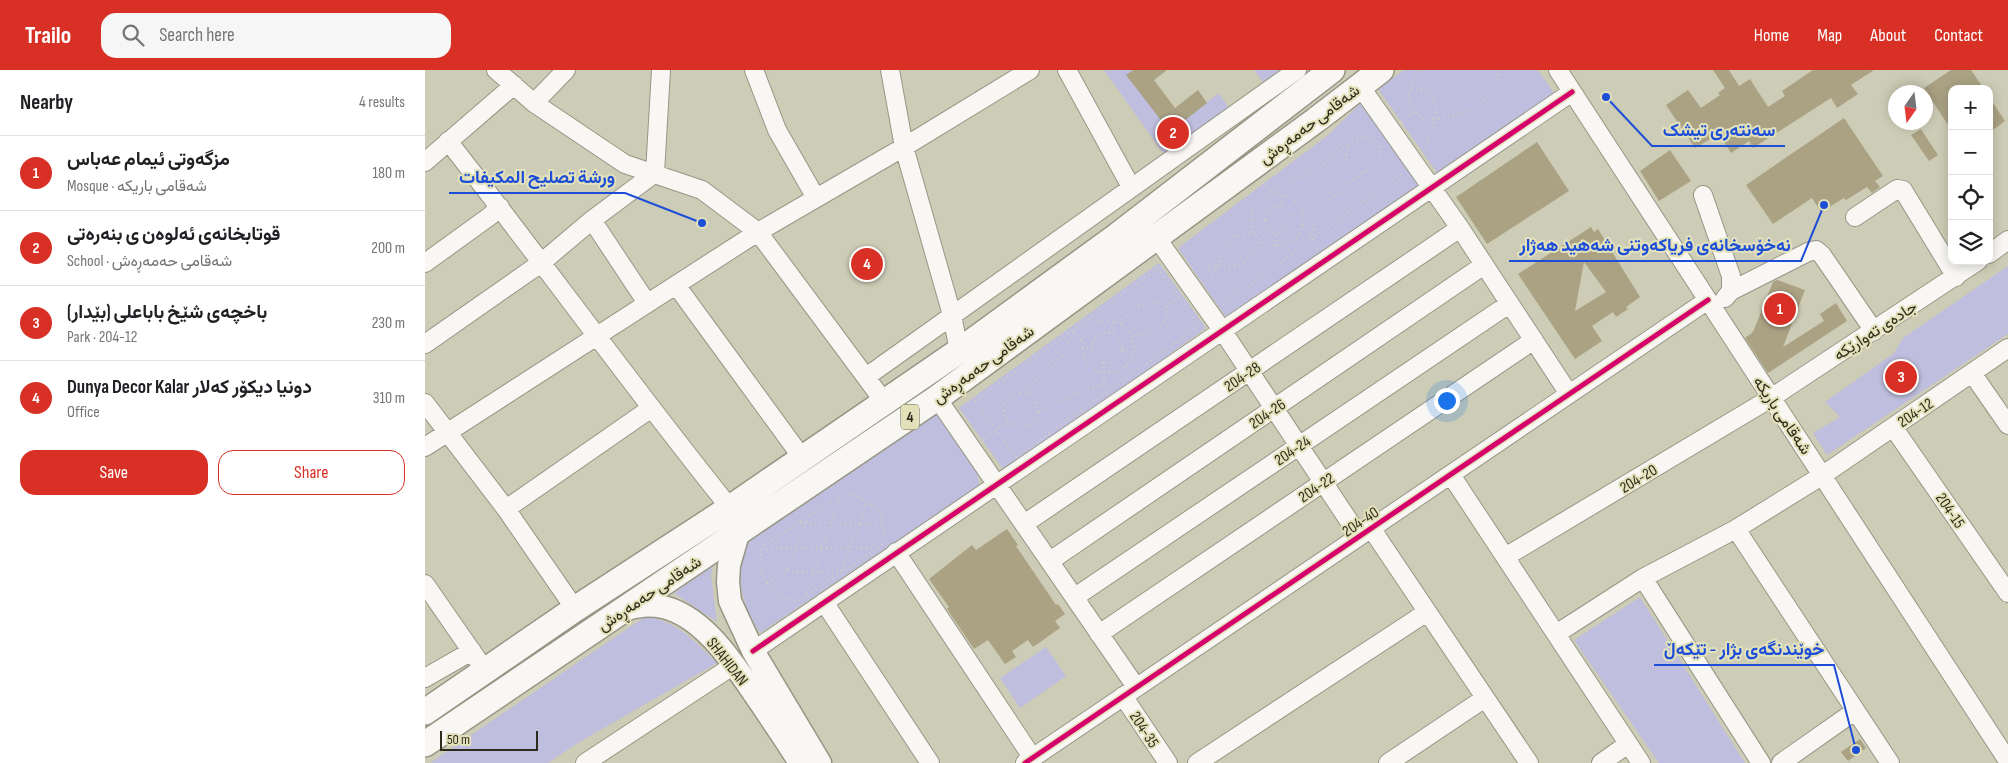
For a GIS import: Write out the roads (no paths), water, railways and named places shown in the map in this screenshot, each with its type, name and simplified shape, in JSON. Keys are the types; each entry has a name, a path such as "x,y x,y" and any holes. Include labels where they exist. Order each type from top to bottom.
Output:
{"highway":[{"name":"شەقامی حەمەڕەش","path":"425,712 486,672 575,609 803,459 959,351 1118,236 1332,70"},
{"name":"شەقامی حەمەڕەش","path":"425,744 937,398 1316,120 1381,70"},
{"path":"1300,94 1316,120"}],"main road":[{"path":"738,534 729,565 730,602 800,753 820,763"},
{"name":"SHAHIDAN","path":"625,609 645,604 665,607 697,624 734,665 800,753"}],"street":[{"path":"496,70 534,103 625,164 702,190 758,232 885,403"},
{"path":"534,103 566,70"},
{"path":"425,344 541,263 592,220 655,173 661,70"},
{"path":"754,70 777,130 816,198"},
{"path":"890,70 904,147 952,315 959,351"},
{"path":"425,448 758,232 1031,70"},
{"path":"1067,70 1131,187"},
{"path":"866,377 1297,70"},
{"name":"شەقامی باریکە","path":"1557,70 2008,761"},
{"path":"425,162 514,85"},
{"path":"1360,86 1460,228 1569,394"},
{"path":"753,651 824,602 889,550 997,484 1571,92"},
{"path":"448,141 500,207 651,409 730,508"},
{"path":"1855,217 1897,189 1903,190 1956,277"},
{"path":"1703,195 1731,276 1731,291 1808,252 1816,250 1823,255 1874,331"},
{"path":"425,263 500,207"},
{"path":"592,220 647,303"},
{"name":"204-28","path":"1024,524 1460,228"},
{"path":"1156,237 1222,330 1323,482 1365,532 1427,612 1529,763"},
{"path":"1993,251 2008,240"},
{"name":"204-26","path":"1050,561 1484,265"},
{"name":"جادەی تەوارێکە","path":"1771,398 1972,265"},
{"path":"676,285 803,459"},
{"name":"204-40","path":"1029,760 1569,394 1731,291"},
{"name":"204-24","path":"1075,597 1509,304"},
{"name":"204-22","path":"1099,634 1534,340"},
{"name":"204-12","path":"1556,634 1643,578 1736,529 1823,475 2008,348"},
{"path":"1972,373 2008,425"},
{"name":"204-35","path":"937,398 1099,634 1168,763"},
{"name":"204-20","path":"1505,557 1771,398"},
{"path":"425,403 506,509 575,609"},
{"path":"506,509 651,409"},
{"name":"204-15","path":"1893,427 2008,593"},
{"path":"1451,475 1641,763"},
{"path":"1736,529 1890,763"},
{"path":"889,550 1029,760"},
{"path":"1643,578 1761,763"},
{"path":"425,584 486,672"},
{"path":"824,602 930,763"},
{"path":"1197,763 1427,612"},
{"path":"425,678 472,651"},
{"path":"585,763 734,665"},
{"path":"1388,763 1485,698"},
{"path":"1781,763 1855,711"},
{"path":"1601,763 1628,744"}],"place":[{"name":"سەنتەری تیشک","path":"1606,97"},
{"name":"قوتابخانەی ئەلوەن ی بنەرەتی","path":"1173,133"},
{"name":"نەخۆسخانەی فریاکەوتنی شەهید هەژار","path":"1824,205"},
{"name":"ورشة تصليح المكيفات","path":"702,223"},
{"name":"Dunya Decor Kalar دونیا دیکۆر کەلار","path":"867,264"},
{"name":"مزگەوتی ئیمام عەباس","path":"1780,309"},
{"name":"باخچەی شێخ باباعلی (بێدار)","path":"1901,377"},
{"name":"خوێندنگەی بژار - تێکەڵ","path":"1856,750"}]}
